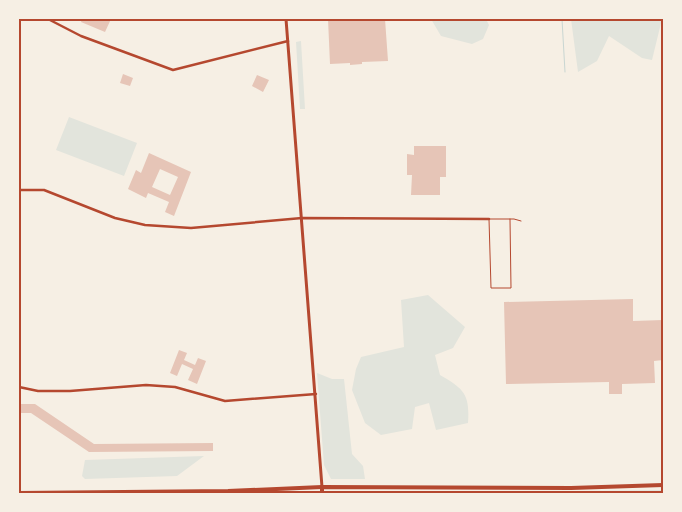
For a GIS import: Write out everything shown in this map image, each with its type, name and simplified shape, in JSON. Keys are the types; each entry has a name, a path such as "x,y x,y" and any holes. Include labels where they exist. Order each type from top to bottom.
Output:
{"main road":[{"path":"286,19 316,394 322,493"},
{"path":"19,493 248,492 322,487 571,488 663,485"}],"street":[{"path":"48,19 81,36 173,70 288,41"},
{"path":"19,190 44,190 116,218 145,225 190,228 302,218 489,219"},
{"path":"19,386 38,391 70,391 146,384 175,387 225,401 316,394"}],"lane":[{"path":"510,219 511,288 491,288 489,219 510,219 521,221"}],"shaded area":[{"path":"431,19 486,19 489,25 483,39 472,44 441,36"},
{"path":"571,19 662,19 652,60 642,58 609,36 597,61 578,72"},
{"path":"301,41 305,109 300,109 296,42"},
{"path":"69,117 137,143 124,176 56,150"},
{"path":"428,295 465,327 453,348 435,355 440,375 455,384 464,393 468,405 468,423 436,430 429,403 415,407 412,429 381,435 365,423 352,390 356,369 361,357 404,347 401,300"},
{"path":"317,373 332,379 344,379 352,454 363,466 365,479 331,479 324,465"},
{"path":"204,456 177,476 85,479 82,476 85,460"},
{"path":"663,490 663,493 404,493"}],"building":[{"path":"82,19 111,19 105,32 81,22"},
{"path":"328,19 385,19 388,61 362,62 362,64 350,65 350,63 330,64"},
{"path":"123,74 133,78 130,86 120,83"},
{"path":"257,75 269,80 263,92 252,86"},
{"path":"414,146 446,146 446,177 440,177 440,195 411,195 412,175 407,175 407,154 414,155"},
{"path":"149,153 191,172 174,216 165,212 169,202 148,193 146,198 128,189 136,170 141,173","holes":["160,169 178,177 170,195 152,187"]},
{"path":"633,299 633,321 663,320 663,360 654,361 655,383 622,384 622,394 609,394 609,382 506,384 504,302"},
{"path":"179,350 187,353 184,360 195,365 198,358 206,361 197,384 188,380 193,369 182,364 177,376 170,373"},
{"path":"19,404 35,404 94,444 213,443 213,451 89,452 31,413 19,413"}],"waterway":[{"path":"562,19 565,72"}]}
